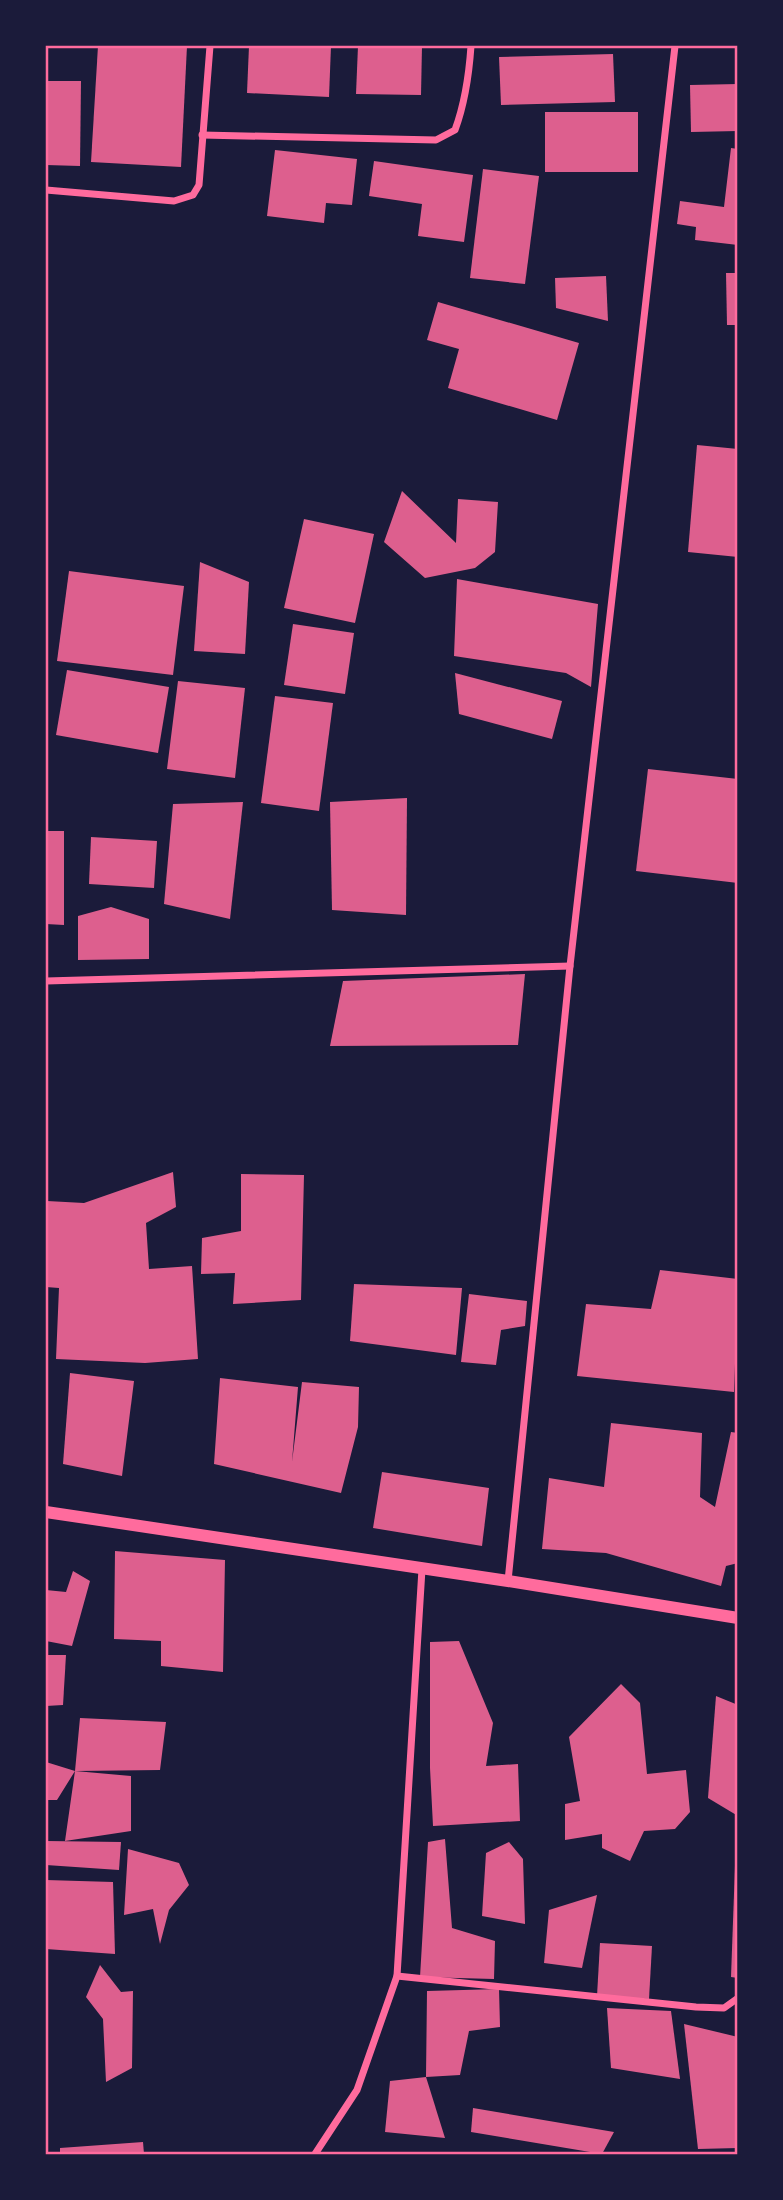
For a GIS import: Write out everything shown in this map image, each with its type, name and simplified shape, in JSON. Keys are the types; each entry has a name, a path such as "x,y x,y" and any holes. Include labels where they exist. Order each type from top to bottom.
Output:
{"street":[{"path":"46,190 174,201 192,195 199,185 210,46"},
{"path":"202,135 436,140 455,131 462,111 471,46"},
{"path":"508,1581 569,966 675,46"},
{"path":"46,981 569,966"},
{"path":"46,1512 737,1618"},
{"path":"315,2154 357,2090 397,1976 422,1569"},
{"path":"397,1976 696,2007 724,2008 737,1998"}],"building":[{"path":"98,46 187,46 181,167 91,162"},
{"path":"249,46 331,46 329,97 247,93"},
{"path":"358,46 422,46 421,95 356,94"},
{"path":"613,54 615,102 501,105 499,57"},
{"path":"46,81 81,81 80,166 46,165"},
{"path":"738,84 738,131 691,132 690,85"},
{"path":"545,112 638,112 638,172 545,172"},
{"path":"731,148 738,149 738,245 695,240 696,227 677,224 680,201 724,207"},
{"path":"275,150 357,159 352,205 326,203 324,223 267,216"},
{"path":"374,161 473,175 464,242 418,236 422,204 369,196"},
{"path":"483,169 539,176 525,284 470,278"},
{"path":"726,273 738,273 738,325 727,325"},
{"path":"606,276 608,321 556,308 555,278"},
{"path":"438,302 579,343 557,420 448,388 459,349 427,340"},
{"path":"697,445 738,449 738,557 688,552"},
{"path":"402,491 456,543 458,499 498,502 495,552 475,568 425,578 384,542"},
{"path":"304,519 374,534 355,623 284,608"},
{"path":"200,562 249,582 245,654 194,651"},
{"path":"69,571 184,586 173,675 57,661"},
{"path":"457,579 598,604 591,687 566,673 454,656"},
{"path":"293,624 354,633 345,694 284,685"},
{"path":"67,670 169,687 158,753 56,735"},
{"path":"455,673 562,701 552,739 459,714"},
{"path":"178,681 245,688 235,778 167,769"},
{"path":"275,696 333,703 319,811 261,803"},
{"path":"648,769 738,779 738,883 636,871"},
{"path":"407,798 406,915 332,910 330,802"},
{"path":"243,802 230,919 164,904 173,804"},
{"path":"46,831 64,831 64,925 46,924"},
{"path":"91,837 157,841 154,888 89,884"},
{"path":"111,907 149,919 149,959 78,960 78,916"},
{"path":"525,974 518,1045 330,1046 343,981"},
{"path":"173,1172 176,1207 146,1223 149,1269 192,1266 198,1359 145,1363 56,1359 59,1288 46,1287 47,1201 84,1203"},
{"path":"241,1174 304,1175 301,1300 233,1304 235,1273 201,1274 202,1238 241,1231"},
{"path":"660,1270 738,1279 734,1392 577,1376 586,1304 651,1309"},
{"path":"354,1284 462,1288 456,1355 350,1341"},
{"path":"469,1294 527,1301 525,1326 501,1330 496,1365 461,1362"},
{"path":"70,1373 134,1381 122,1476 63,1464"},
{"path":"220,1378 298,1387 292,1462 302,1382 359,1387 358,1427 341,1493 214,1464"},
{"path":"611,1423 702,1433 700,1497 715,1507 731,1432 738,1433 738,1563 726,1566 721,1586 606,1553 542,1549 549,1478 604,1487"},
{"path":"382,1472 489,1488 482,1546 373,1528"},
{"path":"115,1551 225,1560 223,1672 161,1666 161,1641 114,1639"},
{"path":"73,1571 90,1581 72,1646 46,1641 46,1590 66,1592"},
{"path":"459,1641 493,1723 486,1766 518,1764 520,1821 433,1826 430,1642"},
{"path":"46,1655 66,1655 63,1705 46,1706"},
{"path":"621,1684 640,1703 647,1774 686,1770 690,1812 675,1829 644,1831 630,1861 602,1848 602,1834 565,1840 565,1804 580,1801 569,1737"},
{"path":"716,1696 738,1705 738,1816 708,1798"},
{"path":"80,1718 166,1722 160,1770 75,1771"},
{"path":"46,1762 75,1771 57,1800 46,1800"},
{"path":"75,1771 131,1776 131,1831 65,1841"},
{"path":"445,1839 452,1928 495,1941 494,1979 420,1977 428,1842"},
{"path":"46,1841 121,1842 119,1870 46,1865"},
{"path":"509,1842 523,1859 525,1924 482,1916 486,1853"},
{"path":"128,1849 179,1863 189,1885 169,1910 160,1944 153,1909 124,1915"},
{"path":"735,1866 738,1866 738,1978 731,1977"},
{"path":"46,1880 113,1882 115,1954 46,1949"},
{"path":"597,1895 582,1968 544,1963 549,1910"},
{"path":"600,1943 652,1946 649,1999 597,1996"},
{"path":"100,1965 121,1992 133,1991 132,2068 106,2082 103,2019 86,1997"},
{"path":"499,1989 500,2027 469,2031 460,2075 426,2077 427,1991"},
{"path":"607,2008 671,2011 680,2079 611,2068"},
{"path":"684,2024 738,2037 738,2148 698,2149"},
{"path":"426,2077 445,2138 385,2132 390,2081"},
{"path":"473,2108 614,2132 602,2154 471,2132"},
{"path":"143,2142 144,2154 60,2154 60,2148"}]}
